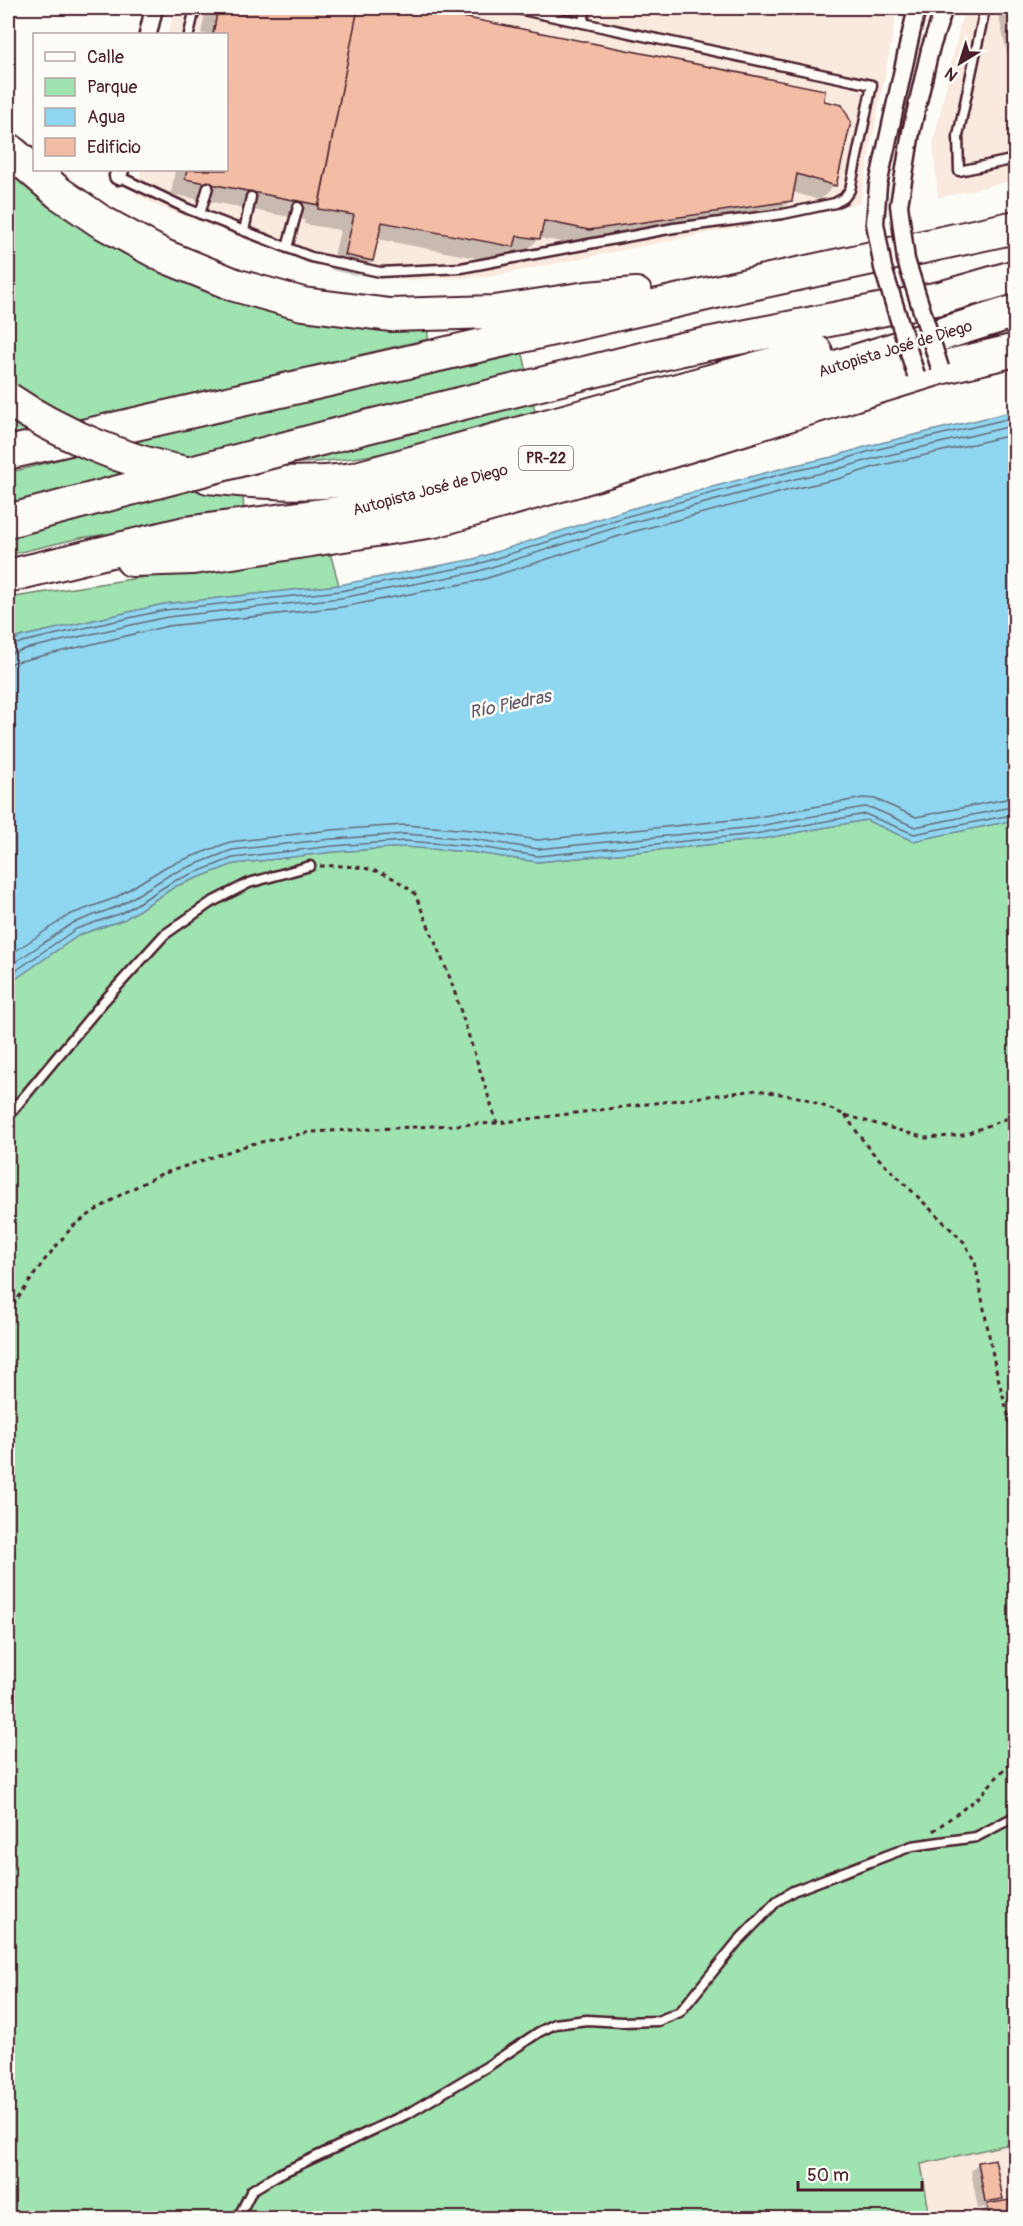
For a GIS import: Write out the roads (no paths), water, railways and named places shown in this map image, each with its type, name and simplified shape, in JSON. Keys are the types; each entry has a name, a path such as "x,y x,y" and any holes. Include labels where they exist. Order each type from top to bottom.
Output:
{"highway":[{"path":"8,149 33,171"},
{"path":"34,171 59,193 100,221 164,256 235,285 303,304 390,315 495,312 587,298 742,286"},
{"path":"8,453 742,286 1016,227"},
{"path":"8,521 370,426 682,349 940,298 1016,276"},
{"name":"Autopista José de Diego","path":"8,576 185,533 345,512 545,458 1016,311"},
{"path":"8,399 57,427 149,465 208,477 264,483 320,484 353,479 874,336 986,320"},
{"path":"65,561 193,558 434,521 578,480 928,372 1016,350"}],"street":[{"path":"148,33 154,8"},
{"path":"917,8 878,185 875,223 883,268 928,372"},
{"path":"928,372 906,260 899,205 911,132 930,50 944,8"}],"lane":[{"path":"189,33 195,8"},
{"path":"119,172 200,214 287,248 311,257 380,272 461,268 674,228 783,214 835,203 844,198 850,190 872,85 583,21 557,12 513,8"},
{"path":"583,21 586,8"},
{"path":"986,8 958,136 959,171 1016,159"},
{"path":"200,214 208,187"},
{"path":"244,231 251,197"},
{"path":"287,248 298,207"},
{"path":"8,1116 103,1002 164,935 210,903 249,883 310,866"},
{"path":"238,2218 252,2190 279,2174 409,2113 488,2066 538,2032 555,2024 587,2020 645,2022 668,2018 680,2012 738,1941 777,1901 794,1891 912,1846 976,1837 1016,1816"}],"water":[{"name":"Río Piedras","path":"1015,411 1015,820 913,841 866,820 756,840 537,862 470,852 405,847 333,852 234,864 176,886 125,919 79,935 8,984 8,643 20,637 164,604 339,585 474,559 626,510 868,446"}]}
